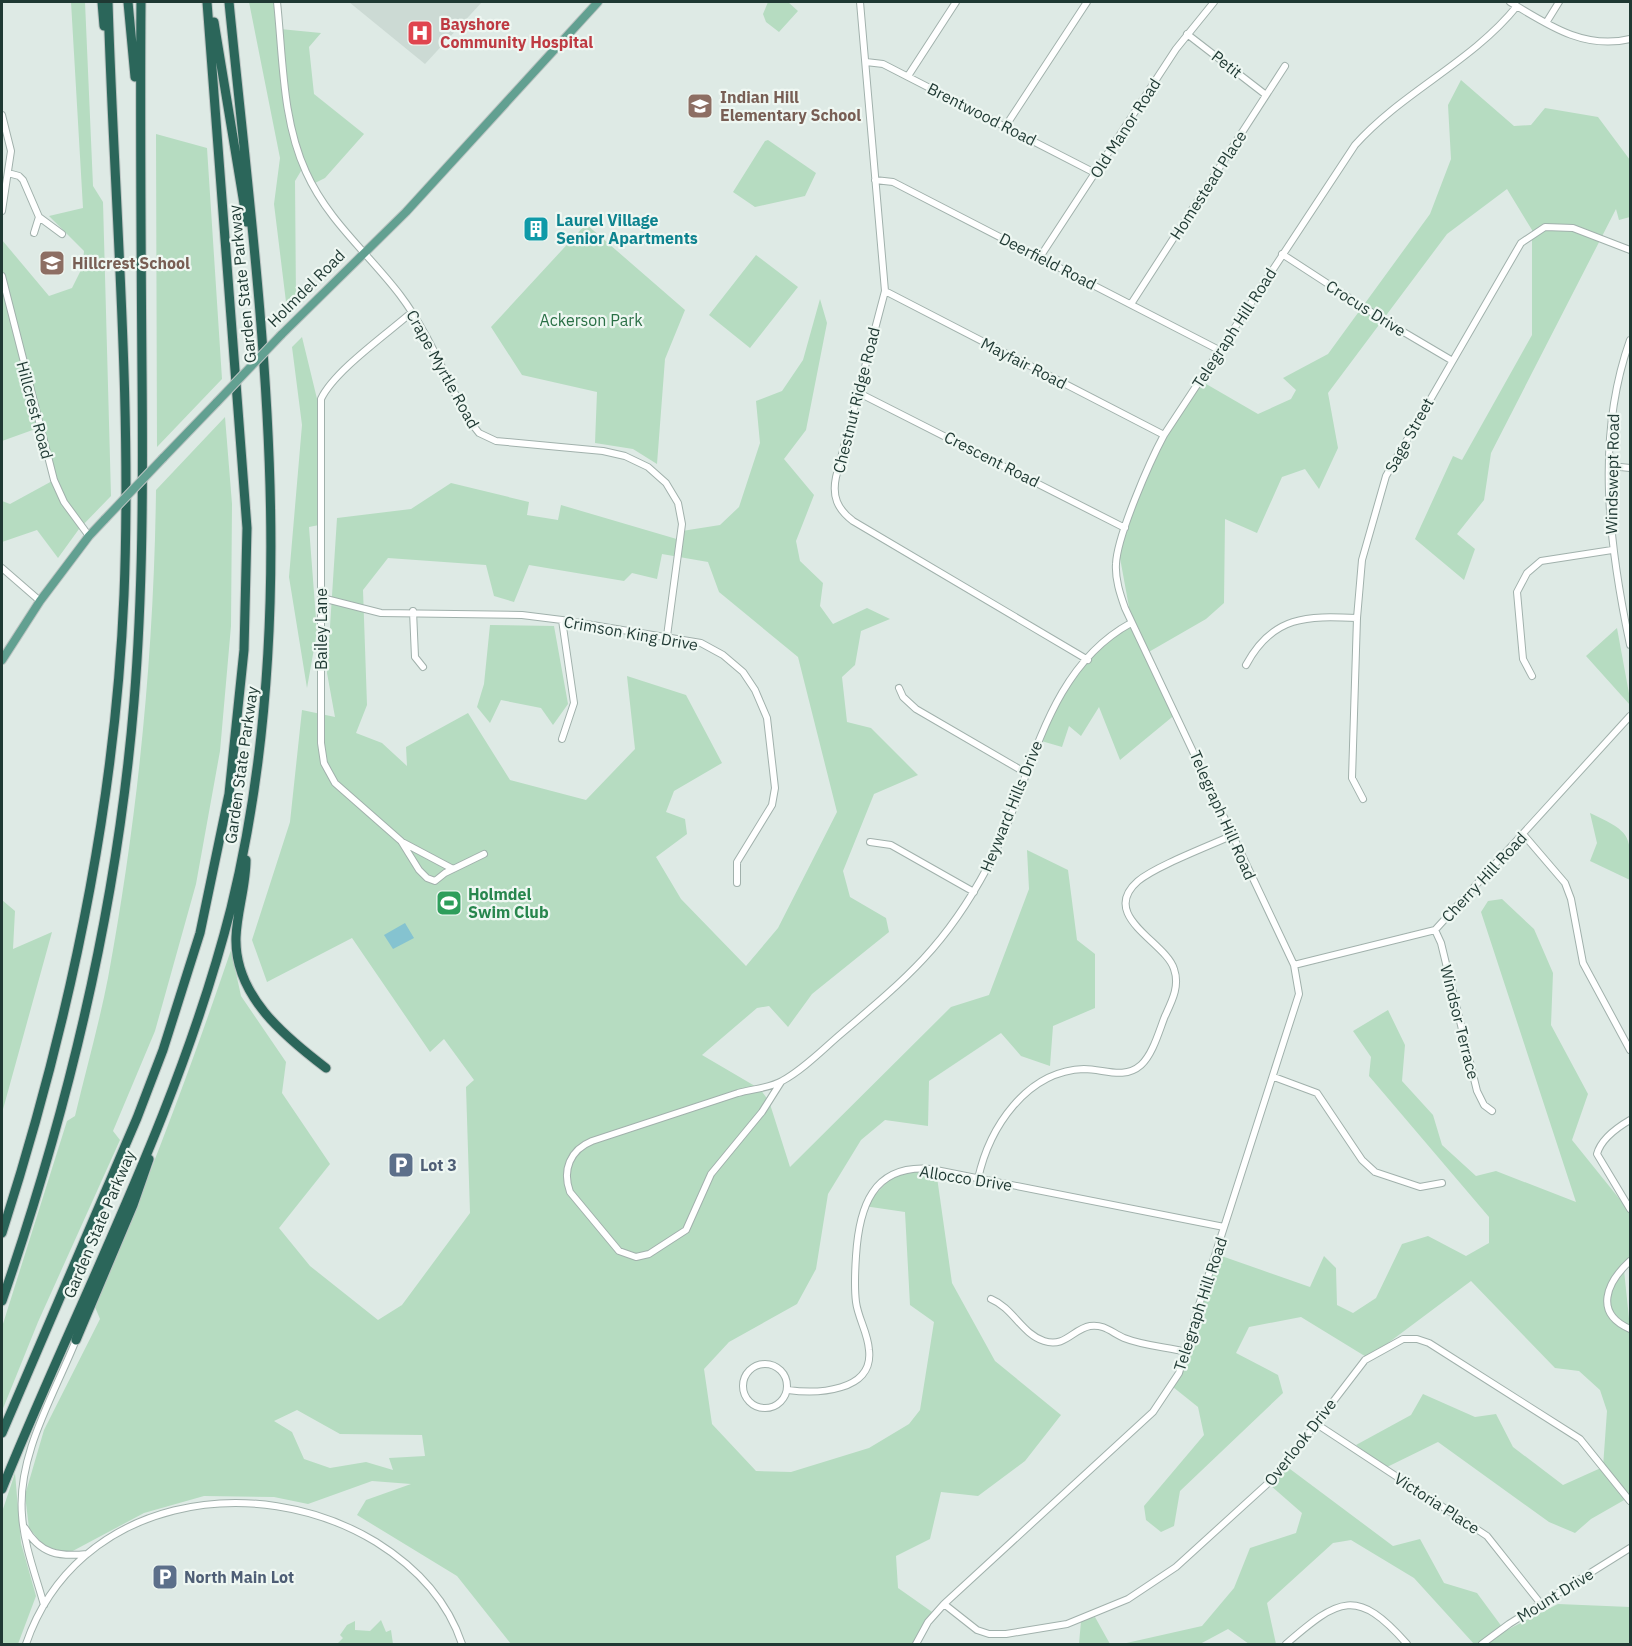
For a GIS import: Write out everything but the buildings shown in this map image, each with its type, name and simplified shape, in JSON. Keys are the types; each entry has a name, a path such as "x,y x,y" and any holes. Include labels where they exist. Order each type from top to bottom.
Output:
{"highway":[{"path":"102,2 111,67"},
{"path":"2,1231 47,1073 77,951 104,803 117,689 124,586 126,446 108,2"},
{"path":"128,2 141,140"},
{"path":"2,1301 44,1173 79,1042 107,906 126,782 137,669 142,543 141,2"},
{"path":"209,2 242,206 254,247"},
{"name":"Garden State Parkway","path":"2,1433 137,1118 163,1050 200,933 218,856 231,777 244,650 247,528 209,2"},
{"name":"Garden State Parkway","path":"2,1489 182,1066 208,988 246,840 264,725 273,585 268,410 229,2"},
{"path":"246,840 246,877 236,941 243,977 269,1018 326,1068"},
{"path":"76,1340 146,1172 156,1130"}],"main road":[{"name":"Holmdel Road","path":"2,660 40,601 89,536 281,335 406,212 598,2"}],"street":[{"name":"Crape Myrtle Road","path":"276,2 289,111 298,152 327,211 412,312 468,419 479,433 496,441 603,451 625,456 648,466 666,483 678,503 682,524 667,636"},
{"name":"Chestnut Ridge Road","path":"860,2 885,291 834,486 835,497 841,510 853,521 1088,660"},
{"path":"908,76 956,2"},
{"path":"1005,127 1087,2"},
{"name":"Old Manor Road","path":"1040,257 1187,34 1214,2"},
{"path":"1510,2 1568,35 1586,40 1608,42 1630,39"},
{"path":"1546,23 1559,2"},
{"name":"Telegraph Hill Road","path":"916,1644 928,1622 944,1604 1146,1419 1174,1383 1187,1352 1199,1305 1299,994 1294,964 1131,623 1119,592 1116,572 1118,552 1125,528 1153,455 1164,435 1282,254 1363,136 1474,48 1502,24 1517,6"},
{"name":"Petit","path":"1187,34 1266,95"},
{"name":"Brentwood Road","path":"866,62 883,64 908,76 1095,173"},
{"name":"Homestead Place","path":"1131,304 1285,66"},
{"path":"2,114 11,145 2,211"},
{"path":"8,173 17,175 23,180 39,217 62,234"},
{"name":"Deerfield Road","path":"875,180 893,182 1219,350"},
{"path":"34,233 39,217"},
{"name":"Sage Street","path":"1362,799 1352,778 1357,618 1362,560 1386,476 1451,360 1521,243 1545,227 1573,228 1630,250"},
{"name":"Crocus Drive","path":"1282,254 1359,305 1451,360"},
{"name":"Hillcrest Road","path":"2,276 54,480 64,502 89,536"},
{"name":"Mayfair Road","path":"885,291 1164,435"},
{"name":"Bailey Lane","path":"412,312 337,376 321,399 321,743 324,764 335,783 401,841 427,878 435,881 484,854"},
{"name":"Windswept Road","path":"1630,340 1613,403 1609,505 1612,550 1630,645"},
{"name":"Crescent Road","path":"857,392 1125,528"},
{"path":"1611,466 1630,468"},
{"path":"1532,676 1523,659 1517,592 1527,573 1541,561 1612,550"},
{"path":"2,568 40,601"},
{"name":"Crimson King Drive","path":"322,598 381,613 413,611 522,615 562,620 701,643 723,655 743,672 755,690 767,718 775,788 772,805 737,862 737,883"},
{"path":"413,611 415,657 423,667"},
{"path":"1246,665 1257,645 1290,622 1311,616 1357,618"},
{"path":"562,620 574,703 562,739"},
{"name":"Heyward Hills Drive","path":"781,1082 747,1090 587,1143 575,1152 567,1166 566,1181 570,1192 619,1251 636,1257 649,1254 686,1230 711,1174 762,1112 781,1082 920,965 948,933 974,892 999,845 1052,710 1088,660 1115,633 1131,623"},
{"path":"899,688 903,697 916,709 1026,773"},
{"name":"Cherry Hill Road","path":"1294,964 1435,930 1630,716"},
{"path":"1523,834 1565,884 1571,899 1583,963 1630,1050"},
{"path":"978,1179 985,1151 995,1130 1036,1085 1055,1075 1075,1070 1123,1073 1136,1069 1145,1060 1174,996 1176,979 1168,956 1132,924 1127,908 1130,893 1144,877 1233,836"},
{"path":"401,841 454,870"},
{"path":"870,842 891,845 974,892"},
{"name":"Windsor Terrace","path":"1435,930 1441,943 1477,1091 1484,1105 1492,1111"},
{"path":"1274,1077 1317,1093 1362,1160 1375,1172 1420,1187 1442,1183"},
{"path":"1630,1120 1611,1134 1600,1146 1597,1154 1630,1209"},
{"name":"Allocco Drive","path":"788,1390 843,1388 856,1381 865,1370 869,1349 858,1313 855,1281 858,1222 863,1207 872,1193 892,1176 913,1169 931,1169 1224,1227"},
{"path":"1630,1261 1612,1281 1607,1295 1611,1313 1620,1324 1630,1329"},
{"path":"991,1299 1005,1305 1032,1334 1044,1341 1060,1342 1086,1327 1098,1326 1130,1340 1187,1352"},
{"name":"Overlook Drive","path":"944,1604 977,1630 994,1634 1044,1629 1108,1609 1148,1588 1176,1567 1276,1476 1365,1360 1398,1341 1417,1339 1429,1343 1575,1435 1630,1501"},
{"path":"44,1605 23,1524 21,1496 26,1466 76,1340"},
{"path":"769,1365 783,1374 788,1390 777,1404 762,1408 748,1399 743,1384 751,1369 769,1365"},
{"name":"Victoria Place","path":"1315,1423 1488,1536 1541,1604"},
{"path":"26,1644 44,1605 88,1554 129,1528 150,1518 198,1504 246,1501 309,1511 367,1537 413,1567 427,1582 444,1607 462,1644"},
{"path":"23,1524 37,1545 51,1554 61,1556 88,1554"},
{"name":"Mount Drive","path":"1482,1644 1630,1548"},
{"path":"1286,1644 1325,1612 1345,1605 1362,1607 1379,1614 1407,1644"}],"shaded area":[{"name":"Bayshore Community Hospital","path":"349,2 482,2 425,64"}],"green space":[{"path":"71,2 85,2 93,186 103,202 111,496 79,529 58,558 37,530 2,542 2,501 10,504 54,480 41,427 2,441 2,240 49,296 72,288 83,266 84,251 49,216 83,208"},
{"path":"249,2 277,2 280,29 321,33 309,47 314,94 364,134 325,178 313,184 304,166 295,181 296,301 287,310 274,204 280,158"},
{"path":"768,2 788,2 798,11 779,32 766,22 763,14"},
{"path":"1461,80 1514,126 1531,125 1545,108 1598,117 1630,160 1630,217 1619,220 1616,209 1491,453 1484,500 1457,534 1475,549 1464,580 1415,539 1453,456 1462,460 1532,335 1532,230 1507,189 1447,234 1328,393 1338,448 1319,489 1305,469 1282,477 1257,533 1225,519 1224,603 1206,619 1147,653 1177,713 1120,760 1099,707 1081,736 1069,726 1062,747 1038,740 1075,673 1131,618 1118,547 1160,444 1201,381 1258,414 1291,399 1296,390 1283,378 1328,354 1430,214 1451,159 1448,105"},
{"path":"156,134 207,148 222,379 157,447"},
{"path":"768,140 816,173 805,196 755,207 733,192 765,141"},
{"name":"Ackerson Park","path":"586,224 685,310 665,359 657,464 633,449 595,443 597,392 522,375 491,327"},
{"path":"756,255 798,287 750,348 709,315"},
{"path":"820,299 827,323 806,430 784,459 814,495 796,541 800,561 823,583 820,606 833,624 867,608 890,619 861,631 855,665 842,677 847,722 871,728 918,775 874,794 843,871 850,897 886,918 889,932 812,994 788,1027 769,1006 757,1008 702,1055 760,1089 769,1101 790,1167 951,1007 989,995 1029,889 1027,850 1068,870 1077,940 1095,954 1095,1008 1053,1026 1050,1066 1021,1056 1001,1033 929,1081 928,1126 885,1120 861,1140 828,1194 816,1269 797,1304 729,1342 704,1369 712,1424 756,1471 791,1472 869,1448 909,1424 920,1410 934,1322 910,1305 905,1212 864,1206 896,1173 936,1170 952,1283 995,1361 1061,1415 1025,1461 978,1496 941,1492 930,1539 896,1556 898,1588 935,1614 920,1644 511,1644 457,1576 357,1515 366,1500 411,1484 372,1481 308,1504 274,1497 204,1496 144,1513 69,1553 44,1546 29,1528 25,1495 44,1430 100,1319 95,1307 166,1130 231,950 241,996 286,1062 282,1093 330,1164 279,1228 310,1266 378,1320 402,1305 470,1213 466,1087 474,1080 444,1039 430,1052 352,938 267,982 252,940 290,822 302,710 335,717 327,673 337,518 411,509 451,483 529,502 527,515 558,520 561,505 680,540 682,531 720,525 739,507 760,443 756,401 782,391 803,360","holes":["662,554 708,562 719,592 798,657 837,812 778,928 746,966 681,899 656,857 687,834 685,819 666,812 674,791 722,763 686,695 627,676 635,749 586,800 510,780 468,713 406,747 407,766 382,743 356,733 367,705 363,590 388,558 486,565 494,596 514,602 529,565 624,581 632,573 657,579","297,1410 340,1434 422,1435 425,1456 389,1458 393,1470 366,1462 330,1468 304,1459 292,1432 274,1421"]},
{"path":"302,337 319,407 319,525 309,527 317,632 307,688 289,577 302,425 292,347"},
{"path":"225,417 232,504 231,626 220,751 196,884 155,1031 113,1131 120,1140 38,1322 2,1411 2,1327 67,1121 75,1116 97,1030 119,917 136,796 148,674 156,490"},
{"path":"490,625 554,626 568,704 553,725 541,708 501,700 490,723 477,707 484,684"},
{"path":"1617,628 1630,699 1630,705 1586,656"},
{"path":"1590,813 1614,825 1626,837 1630,853 1630,880 1590,861 1597,843"},
{"path":"1502,899 1534,929 1553,973 1551,1025 1588,1094 1572,1140 1630,1212 1630,1264 1624,1270 1630,1328 1630,1503 1626,1499 1591,1519 1575,1533 1549,1522 1438,1442 1385,1468 1356,1445 1411,1415 1423,1394 1475,1417 1496,1414 1513,1447 1563,1485 1603,1467 1607,1411 1600,1390 1579,1371 1555,1368 1471,1281 1368,1358 1301,1317 1249,1327 1236,1353 1278,1375 1283,1393 1180,1491 1174,1526 1161,1532 1146,1520 1144,1506 1204,1435 1198,1407 1173,1387 1213,1253 1310,1287 1324,1256 1336,1268 1337,1305 1353,1313 1376,1298 1402,1244 1428,1236 1466,1256 1489,1243 1489,1217 1369,1076 1371,1057 1353,1031 1388,1010 1405,1045 1402,1081 1433,1115 1442,1145 1476,1176 1496,1171 1576,1202 1481,912 1488,901"},
{"path":"2,900 15,911 13,949 52,932 2,1113"},
{"path":"1286,1466 1393,1546 1420,1539 1444,1583 1477,1593 1505,1631 1558,1604 1630,1607 1630,1644 1474,1644 1414,1578 1351,1540 1333,1543 1267,1603 1276,1644 1249,1644 1228,1629 1200,1644 1122,1644 1202,1626 1234,1588 1250,1548 1296,1533 1302,1513 1269,1484"},
{"path":"15,1473 21,1543 36,1596 18,1644 2,1644 2,1512"},
{"path":"1095,1617 1110,1644 1079,1644 1081,1621"},
{"path":"381,1620 386,1632 391,1630 393,1644 337,1644 343,1638 340,1635 347,1625 355,1621 355,1630 370,1631"}],"water":[{"path":"405,923 414,938 393,949 384,935"}],"place":[{"name":"Bayshore Community Hospital","path":"420,33"},
{"name":"Indian Hill Elementary School","path":"700,106"},
{"name":"Laurel Village Senior Apartments","path":"536,229"},
{"name":"Hillcrest School","path":"52,263"},
{"name":"Holmdel Swim Club","path":"449,903"},
{"name":"Lot 3","path":"401,1165"},
{"name":"North Main Lot","path":"165,1577"}]}
